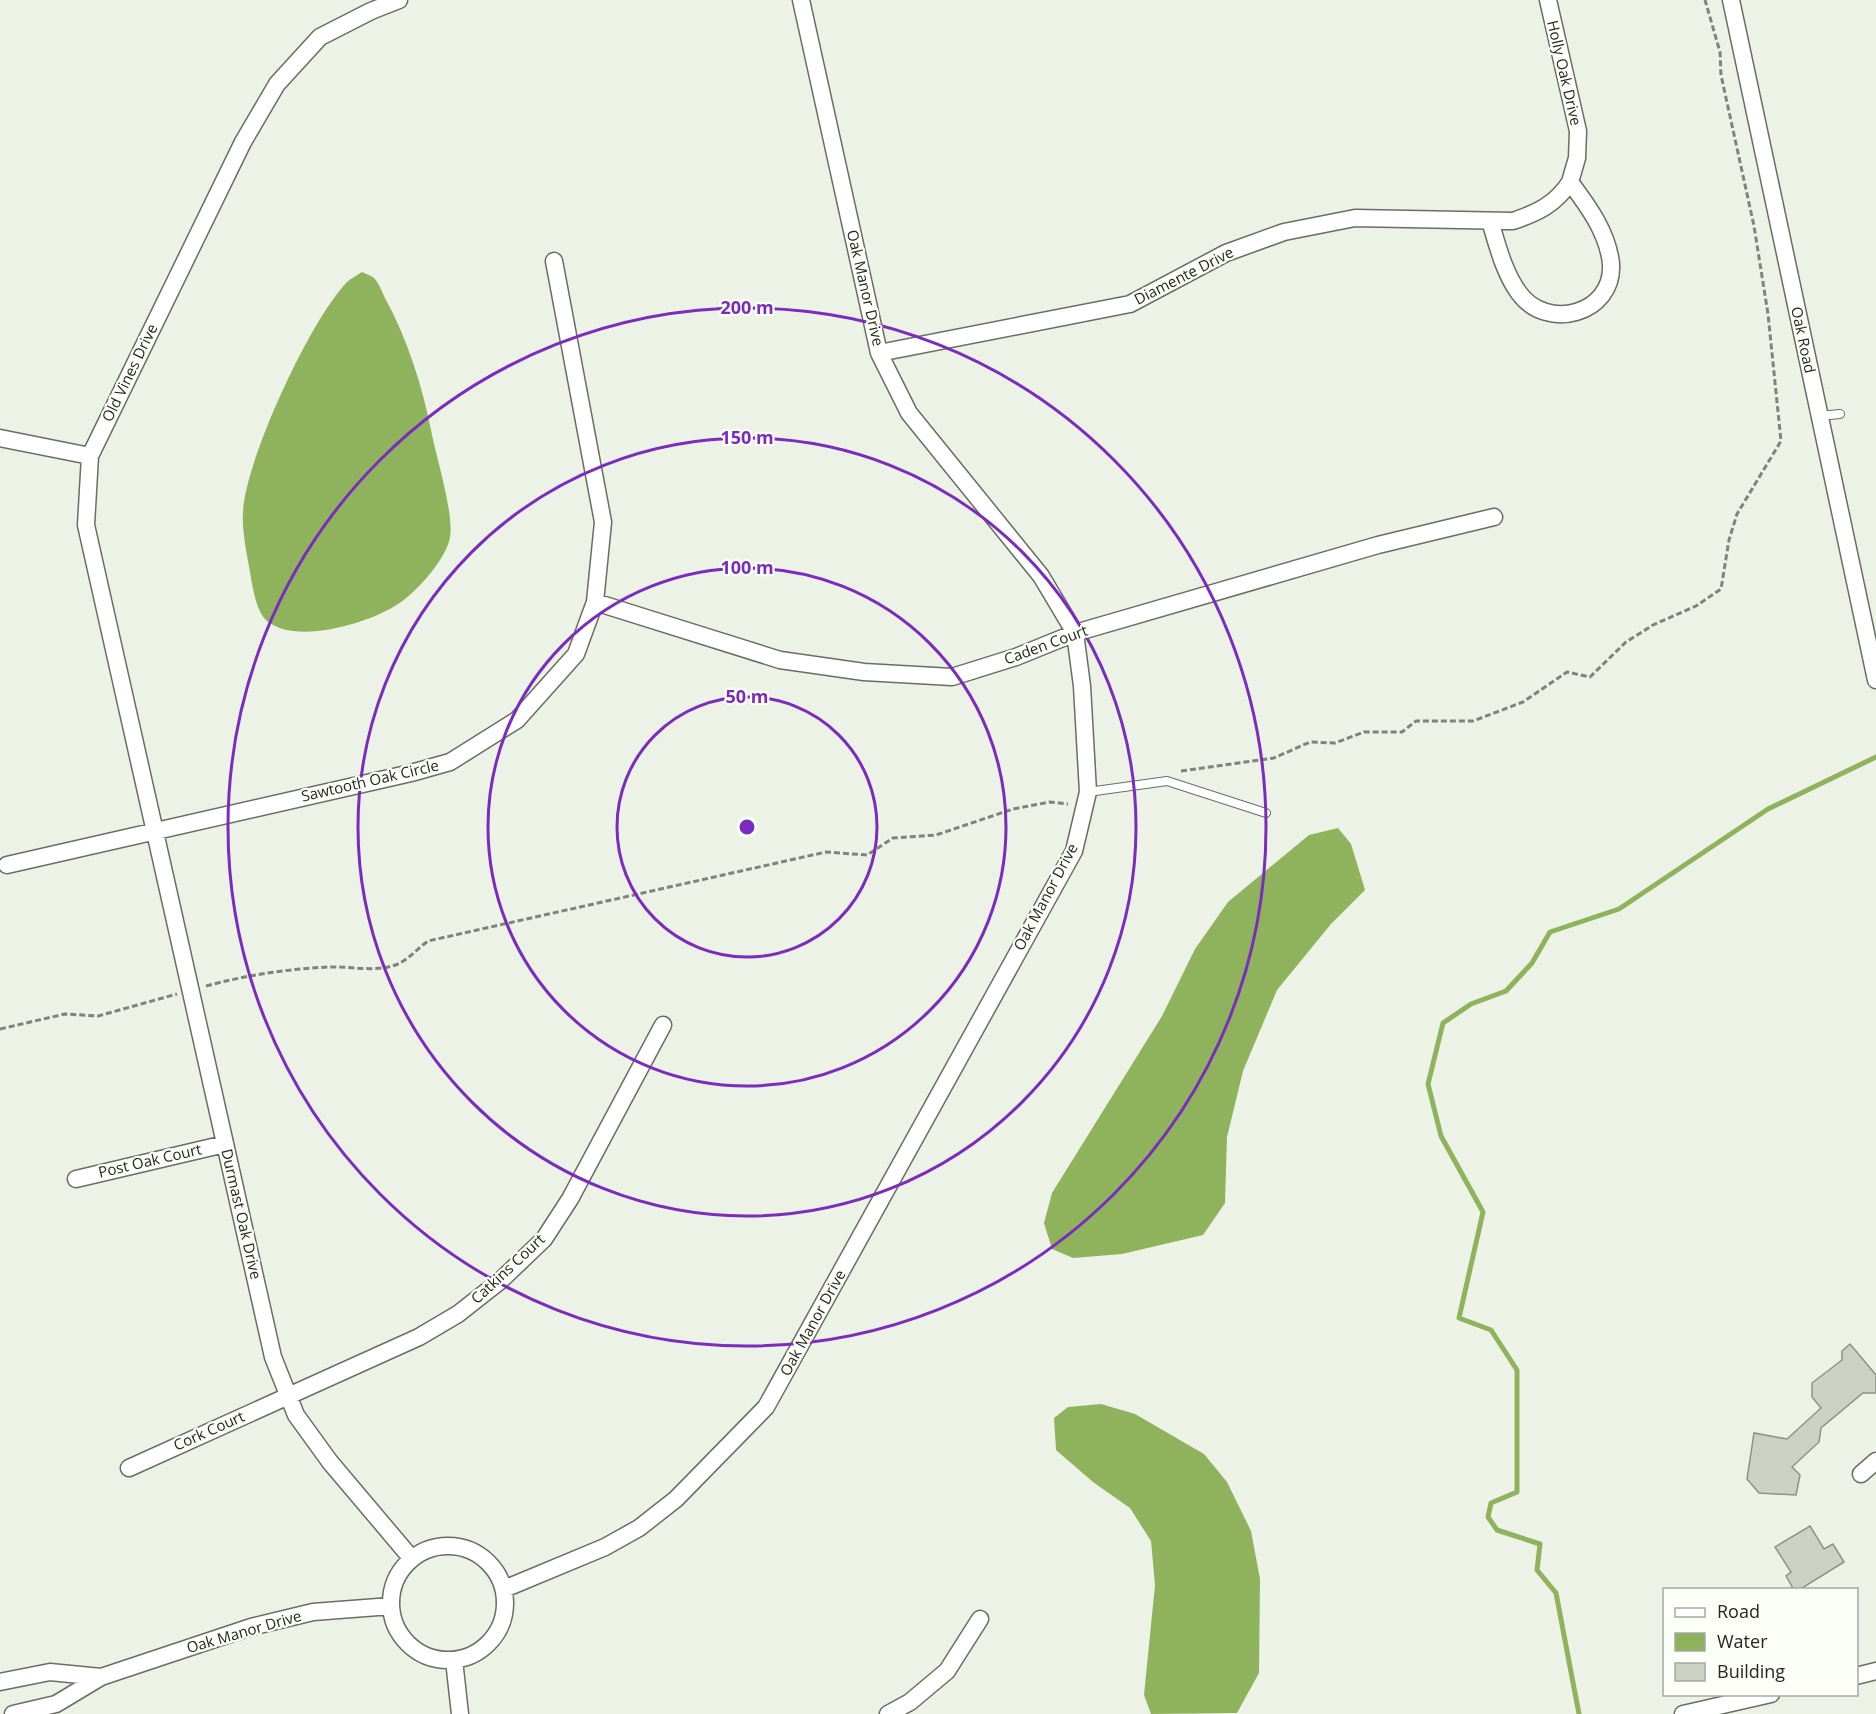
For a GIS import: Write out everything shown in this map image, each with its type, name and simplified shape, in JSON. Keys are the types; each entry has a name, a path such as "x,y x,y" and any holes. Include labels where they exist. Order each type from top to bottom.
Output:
{"street":[{"name":"Old Vines Drive","path":"156,830 86,525 90,456 243,142 277,84 320,37 371,10 399,0"},
{"name":"Oak Manor Drive","path":"504,1589 605,1547 639,1528 676,1500 766,1407 1074,851 1086,799 1082,686 1075,633 1041,576 909,413 879,352 801,0"},
{"name":"Holly Oak Drive","path":"1548,0 1578,131 1577,158 1570,182"},
{"name":"Oak Road","path":"1731,0 1876,680"},
{"path":"1490,221 1497,244 1519,293 1534,308 1551,314 1567,315 1581,312 1601,296 1609,281 1611,266 1609,249 1601,230 1570,182"},
{"name":"Diamente Drive","path":"879,352 1130,304 1226,253 1284,232 1355,218 1513,221 1536,213 1561,196 1570,182"},
{"name":"Sawtooth Oak Circle","path":"7,866 450,762 517,720 576,654 595,602 603,522 554,261"},
{"path":"0,438 90,456"},
{"name":"Caden Court","path":"595,602 780,660 864,672 952,677 1016,657 1075,633 1378,545 1494,517"},
{"name":"Durmast Oak Drive","path":"156,830 273,1357 296,1415 330,1462 412,1559"},
{"name":"Catkins Court","path":"288,1395 419,1336 458,1314 500,1281 543,1239 570,1199 663,1024"},
{"name":"Post Oak Court","path":"75,1179 225,1144"},
{"name":"Cork Court","path":"129,1468 288,1395"},
{"path":"1861,1474 1876,1461"},
{"path":"442,1546 466,1550 487,1562 504,1589 505,1605 502,1622 495,1636 477,1652 454,1660 430,1657 409,1645 399,1633 391,1606 393,1585 401,1571 412,1559 442,1546"},
{"name":"Oak Manor Drive","path":"13,1714 56,1704 101,1677 251,1627 313,1612 391,1606"},
{"path":"888,1714 910,1702 947,1671 980,1619"},
{"path":"454,1660 460,1714"},
{"path":"1858,1676 1876,1671"},
{"name":"Oak Manor Drive","path":"0,1682 50,1672 101,1677"},
{"path":"1683,1714 1766,1696"}],"lane":[{"path":"1819,416 1840,414"},
{"path":"1086,799 1167,781 1266,813"}],"path":[{"path":"1181,771 1275,758 1310,742 1335,743 1365,732 1394,734 1402,732 1416,721 1473,721 1523,702 1567,672 1590,677 1626,642 1653,625 1696,606 1721,589 1729,540 1737,514 1781,441 1768,314 1754,226 1724,86 1720,52 1705,0"},
{"path":"0,1029 65,1014 98,1016 260,974 332,967 372,969 398,964 428,941 826,852 867,855 893,838 936,835 1013,809 1050,802 1086,799"}],"water":[{"path":"362,272 373,277 379,285 414,365 450,515 450,537 443,555 430,574 405,599 385,611 370,618 332,629 294,631 279,628 263,616 253,588 243,521 249,479 270,419 316,325 347,282"},
{"path":"1338,828 1351,844 1365,890 1331,924 1277,990 1243,1071 1227,1137 1225,1203 1203,1235 1122,1254 1073,1258 1052,1249 1044,1223 1052,1193 1162,1016 1195,949 1228,902 1309,835"},
{"path":"1101,1404 1135,1414 1204,1454 1227,1482 1251,1531 1260,1579 1259,1673 1237,1713 1151,1714 1144,1695 1155,1585 1151,1541 1130,1508 1093,1482 1056,1450 1054,1418 1068,1407"}],"building":[{"path":"1850,1344 1876,1375 1876,1393 1863,1393 1821,1428 1819,1442 1792,1467 1800,1475 1796,1495 1759,1493 1747,1479 1754,1433 1787,1439 1821,1408 1812,1397 1812,1383 1842,1360 1842,1351"},
{"path":"1810,1526 1824,1549 1833,1544 1844,1562 1802,1588 1793,1588 1786,1576 1791,1572 1775,1547"}],"waterway":[{"path":"1579,1714 1556,1593 1537,1570 1540,1544 1497,1530 1488,1517 1491,1503 1517,1492 1517,1370 1491,1330 1459,1318 1483,1212 1441,1136 1428,1084 1443,1023 1471,1004 1506,991 1532,963 1550,932 1619,909 1768,809 1876,757"}]}
